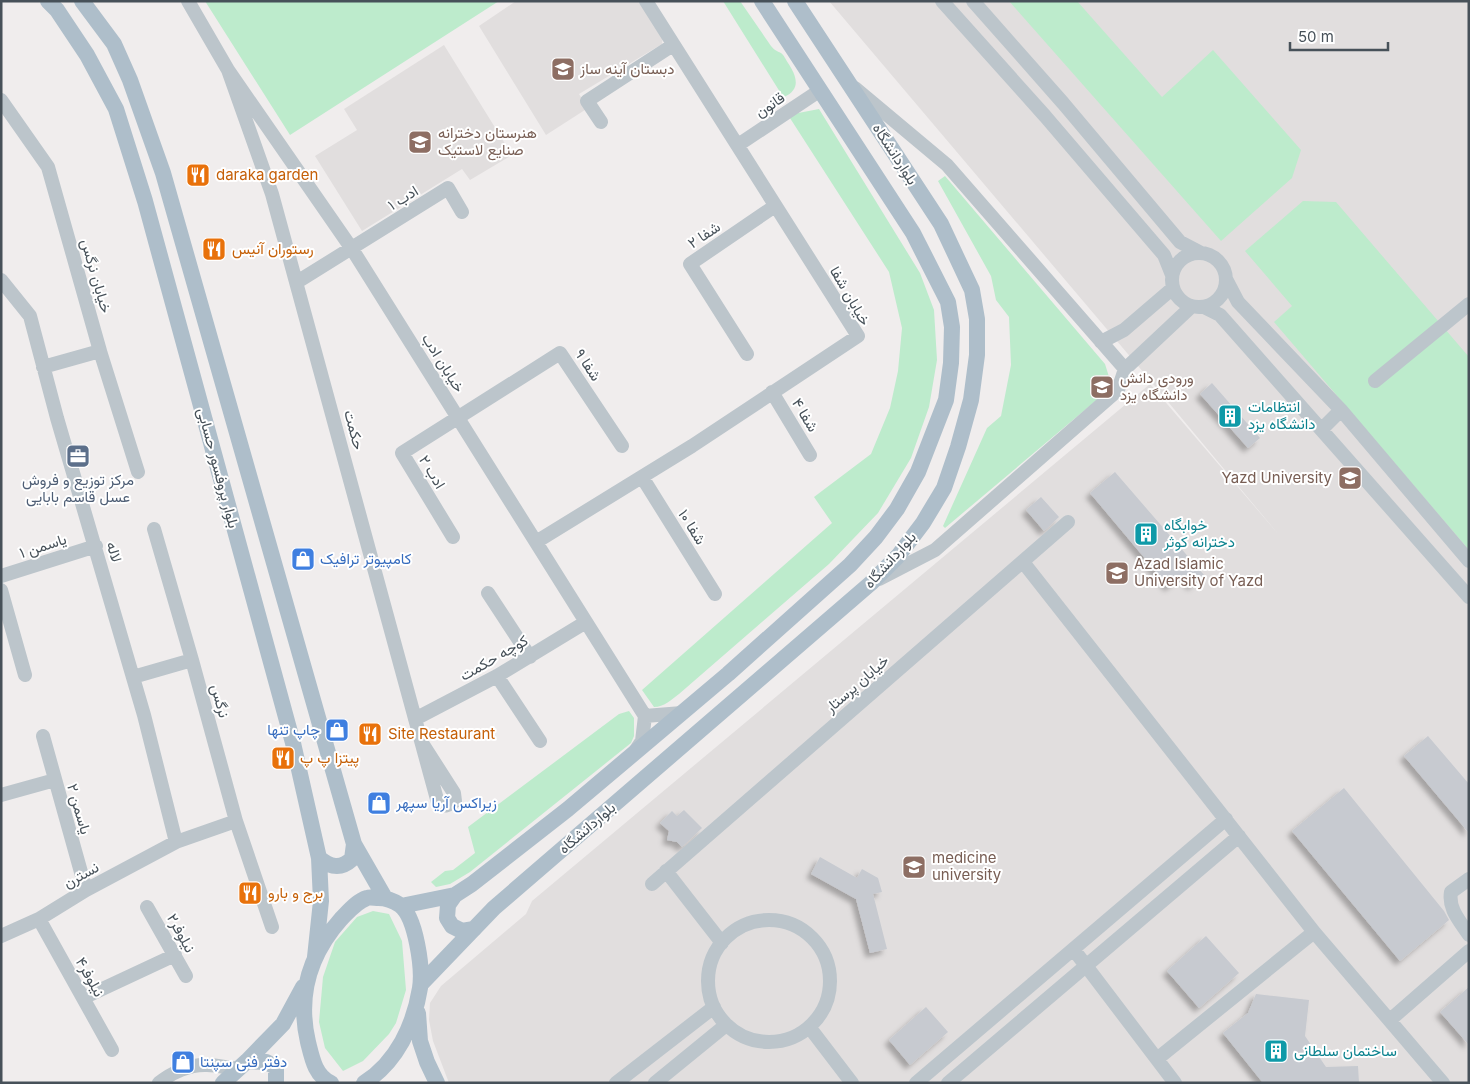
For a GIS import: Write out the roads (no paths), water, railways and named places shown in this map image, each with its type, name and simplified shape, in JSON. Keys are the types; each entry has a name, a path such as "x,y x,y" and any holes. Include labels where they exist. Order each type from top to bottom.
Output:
{"main road":[{"name":"بلوار پروفسور حسابی","path":"48,1 57,10 87,55 116,109 146,201 293,744 319,858 321,901 315,957"},
{"name":"بلوار پروفسور حسابی","path":"82,1 114,44 130,80 163,173 354,844 386,898"},
{"name":"بلواردانشگاه","path":"401,906 455,895 472,884 568,809 728,674 850,566 876,537 897,509 918,472 946,400 952,362 952,327 948,302 913,233 762,1"},
{"name":"بلواردانشگاه","path":"421,984 494,908 871,583 898,556 924,523 944,488 958,448 971,400 977,355 977,319 972,290 941,224 795,1"},
{"path":"319,858 328,865 341,866 352,859 354,844"},
{"path":"455,895 448,904 447,918 452,926 462,931 474,929"},
{"path":"223,1083 284,1024 307,978 315,957 328,934 350,909 368,898 386,898 401,906 412,925 420,958 421,984 410,1028 397,1050 375,1076 364,1083"},
{"path":"307,978 304,1001 304,1027 312,1060 321,1081"},
{"path":"417,1006 420,1041 437,1083"},
{"path":"243,1065 266,1062 276,1067 276,1083"}],"street":[{"name":"خیابان ادب","path":"188,1 228,70 352,249 645,716"},
{"name":"خیابان شفا","path":"536,542 642,477 858,336 646,1"},
{"path":"942,1 1045,116 1164,255 1180,300 1220,315 1469,597"},
{"path":"973,1 1063,103 1180,242 1201,253 1214,257 1223,266 1226,279 1238,302 1341,410 1469,562"},
{"path":"600,122 586,100 673,44"},
{"name":"حکمت","path":"228,70 272,194 438,803"},
{"path":"850,84 946,165 1124,369"},
{"name":"قانون","path":"738,145 819,90"},
{"name":"خیابان نرگس","path":"1,100 6,117 48,167 100,351 138,472"},
{"path":"1045,116 1063,103"},
{"name":"ادب ۱","path":"352,249 448,188 462,212"},
{"name":"شفا ۲","path":"747,354 690,264 775,206"},
{"path":"297,282 352,249"},
{"path":"1101,342 1124,330 1173,282 1178,263 1188,255 1201,253"},
{"path":"871,583 935,550 1118,390 1124,369 1198,307 1216,302 1224,292 1226,279"},
{"name":"لاله","path":"1,280 30,316 43,367 144,715 176,842"},
{"path":"1375,381 1469,304"},
{"path":"43,367 100,351"},
{"name":"شفا ۹","path":"458,417 560,353 622,446"},
{"name":"شفا ۴","path":"772,392 810,454"},
{"path":"1322,429 1341,410"},
{"name":"ادب ۲","path":"453,537 402,453 458,417"},
{"name":"شفا ۱۰","path":"642,477 715,594"},
{"name":"خیابان پرستار","path":"652,884 1068,522"},
{"name":"نرگس","path":"154,529 236,821 272,927"},
{"name":"یاسمن ۱","path":"1,576 96,546"},
{"path":"1022,562 1314,932 1443,1083"},
{"path":"1,590 25,675"},
{"path":"488,594 530,657"},
{"name":"کوچه حکمت","path":"415,720 497,676 586,622"},
{"path":"133,677 192,660"},
{"path":"497,676 540,741"},
{"path":"633,754 642,741 645,716 682,713"},
{"name":"یاسمن ۲","path":"43,736 86,890"},
{"path":"1,795 55,780"},
{"path":"916,1083 1226,819"},
{"path":"176,842 236,821"},
{"path":"948,1083 1239,836"},
{"name":"نسترن","path":"1,936 39,918 86,890 176,842"},
{"path":"666,871 722,943"},
{"path":"1469,879 1452,892 1450,900 1452,910 1469,934"},
{"name":"نیلوفر۲","path":"148,906 186,976"},
{"name":"نیلوفر۴","path":"39,918 112,1050"},
{"path":"776,920 796,926 812,937 824,953 830,973 830,993 823,1012 810,1028 783,1042 767,1043 752,1040 738,1034 726,1025 714,1007 708,980 712,960 722,943 737,929 756,921 776,920"},
{"path":"1157,1058 1314,932"},
{"path":"1074,950 1175,1083"},
{"path":"1390,1020 1469,951"},
{"path":"83,998 175,955"},
{"path":"616,1083 714,1007"},
{"path":"655,1083 726,1025"},
{"path":"810,1028 852,1083"},
{"path":"159,1083 184,1069 206,1064 243,1065"}],"place":[{"name":"دبستان آینه ساز","path":"563,69"},
{"name":"هنرستان دخترانه صنایع لاستیک","path":"420,142"},
{"name":"daraka garden","path":"198,175"},
{"name":"رستوران آنیس","path":"214,249"},
{"name":"ورودی دانش دانشگاه یزد","path":"1102,387"},
{"name":"انتظامات دانشگاه یزد","path":"1230,416"},
{"name":"مرکز توزیع و فروش عسل قاسم بابایی","path":"78,456"},
{"name":"Yazd University","path":"1350,478"},
{"name":"خوابگاه دخترانه کوثر","path":"1146,534"},
{"name":"کامپیوتر ترافیک","path":"303,559"},
{"name":"Azad Islamic University of Yazd","path":"1117,573"},
{"name":"چاپ تنها","path":"337,730"},
{"name":"Site Restaurant","path":"370,734"},
{"name":"پیتزا پ پ","path":"283,758"},
{"name":"زیراکس آریا سپهر","path":"379,803"},
{"name":"medicine university","path":"914,867"},
{"name":"برج و بارو","path":"250,893"},
{"name":"ساختمان سلطانی","path":"1276,1051"},
{"name":"دفتر فنی سپنتا","path":"183,1062"}]}
